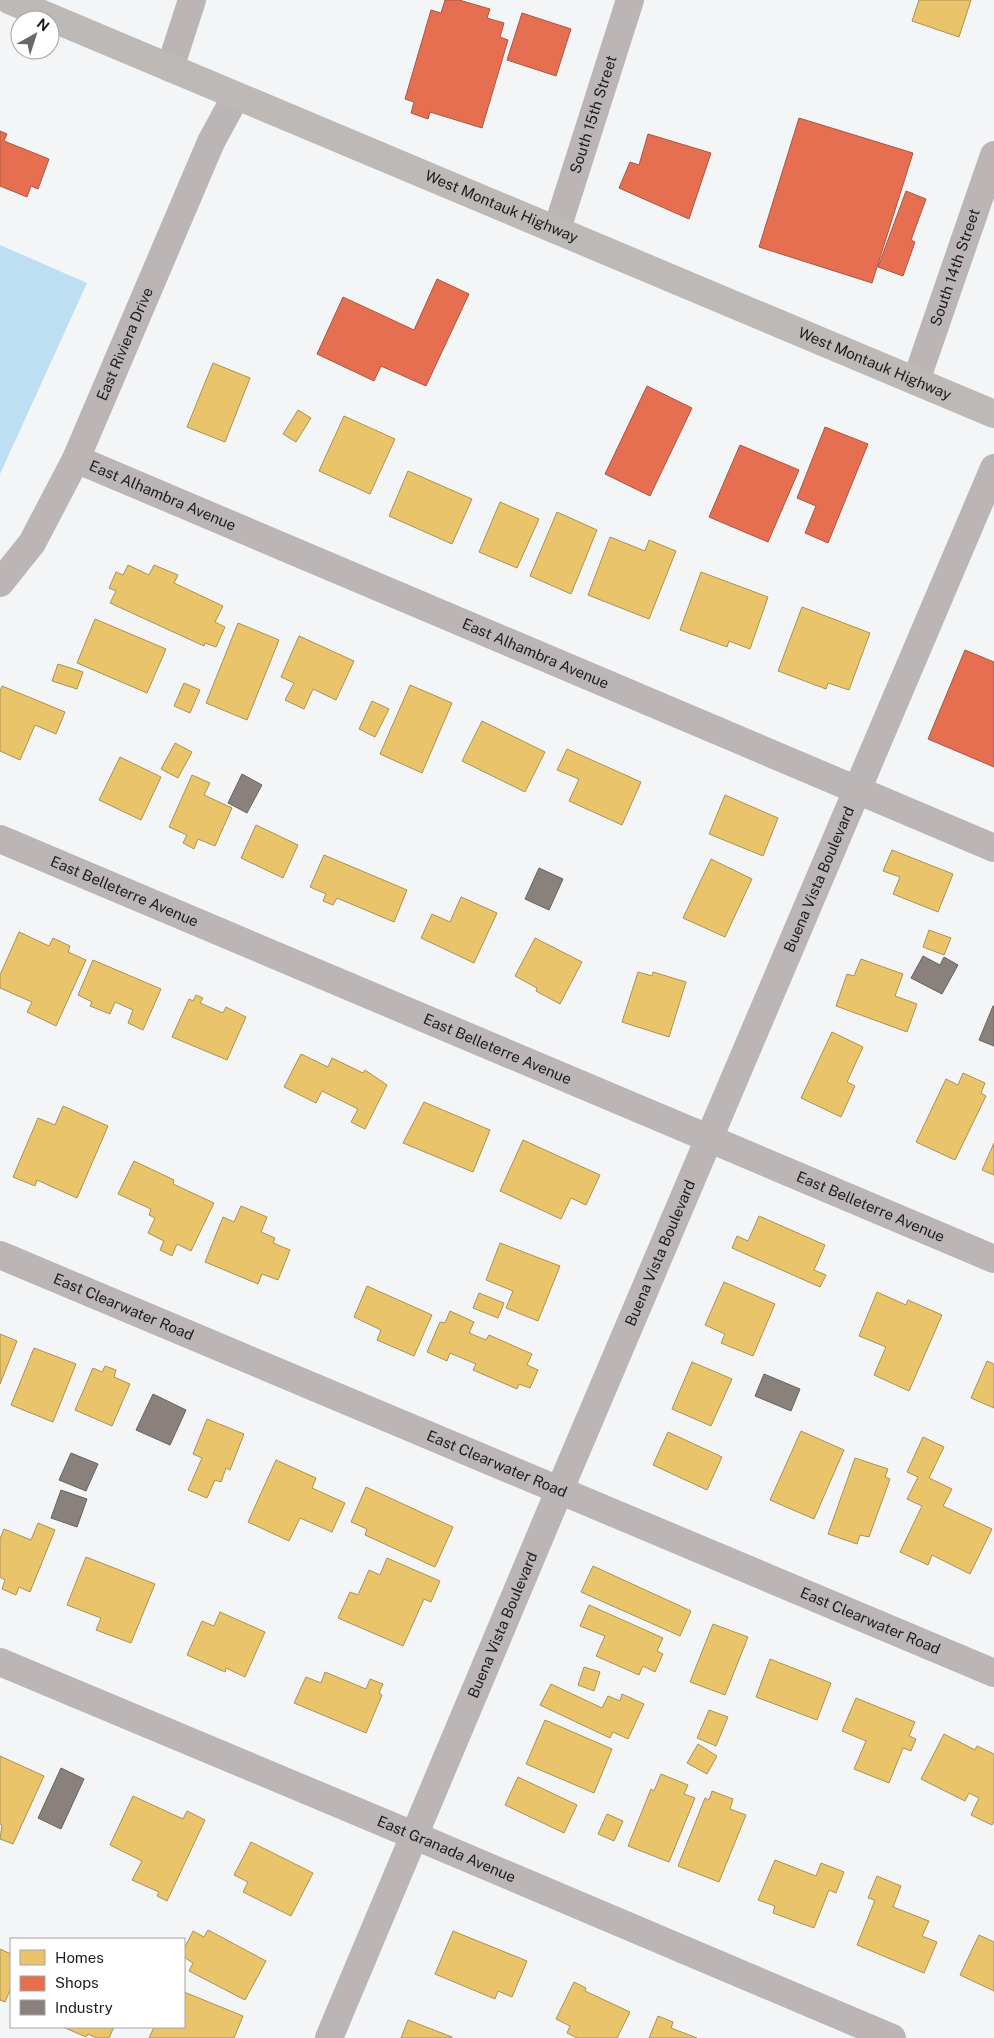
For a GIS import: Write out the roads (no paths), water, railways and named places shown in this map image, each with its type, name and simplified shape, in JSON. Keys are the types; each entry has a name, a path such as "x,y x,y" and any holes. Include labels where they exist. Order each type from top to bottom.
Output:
{"main road":[{"name":"West Montauk Highway","path":"9,0 994,414"}],"street":[{"path":"170,68 192,0"},
{"name":"South 15th Street","path":"557,229 630,0"},
{"name":"East Riviera Drive","path":"0,583 32,544 76,459 211,142 236,96"},
{"name":"South 14th Street","path":"916,381 994,155"},
{"name":"East Alhambra Avenue","path":"76,459 994,848"},
{"name":"Buena Vista Boulevard","path":"329,2038 708,1138 994,468"},
{"name":"East Belleterre Avenue","path":"0,840 994,1259"},
{"name":"East Clearwater Road","path":"0,1255 994,1673"},
{"name":"East Granada Avenue","path":"0,1662 892,2038"}],"water":[{"path":"0,245 87,283 0,474"}]}
